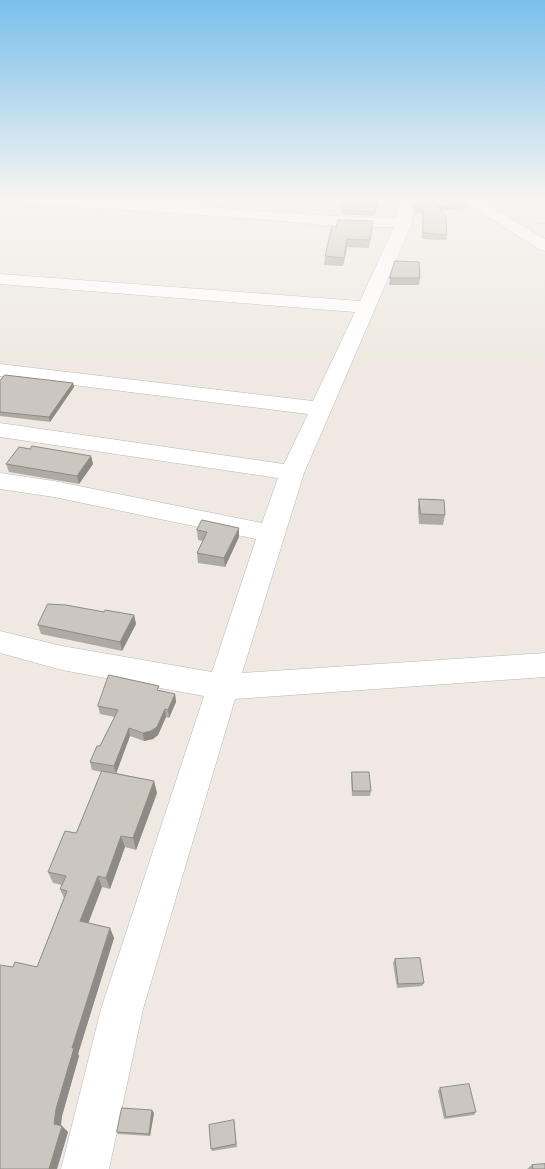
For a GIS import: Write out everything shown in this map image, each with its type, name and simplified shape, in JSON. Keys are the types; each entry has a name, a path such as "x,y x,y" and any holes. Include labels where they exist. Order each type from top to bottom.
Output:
{"street":[{"path":"85,1169 122,1010 271,532 292,474 322,409 388,254"},
{"path":"0,279 366,307"},
{"path":"0,370 322,409"},
{"path":"0,430 292,474"},
{"path":"0,481 54,489 271,532"},
{"path":"0,642 62,658 224,687 545,665"}],"building":[{"path":"326,254 345,254 344,258 325,256"},
{"path":"395,261 419,262 420,278 390,278"},
{"path":"5,375 73,383 49,417 0,412 0,381"},
{"path":"32,446 91,456 77,476 6,464 19,447 30,449"},
{"path":"419,499 444,500 445,515 421,514"},
{"path":"202,520 239,528 224,558 197,553 207,532 197,530"},
{"path":"48,604 134,615 120,642 38,625"},
{"path":"109,675 159,686 157,690 175,694 168,710 165,709 157,727 143,733 129,728 114,766 90,762 118,710 98,706"},
{"path":"102,771 154,781 133,838 121,836 106,878 98,876 80,921 110,928 72,1048 74,1048 56,1109 54,1124 62,1126 49,1169 0,1169 0,965 13,967 15,962 37,967 67,891 60,889 66,876 48,872 65,831 76,833"},
{"path":"352,772 369,772 371,791 353,791"},
{"path":"420,958 424,983 398,984 395,959"},
{"path":"469,1084 476,1112 446,1117 440,1088"},
{"path":"122,1108 152,1110 149,1134 117,1132"},
{"path":"234,1120 236,1144 211,1149 209,1125"},
{"path":"545,1164 545,1169 533,1169 532,1165"}]}
